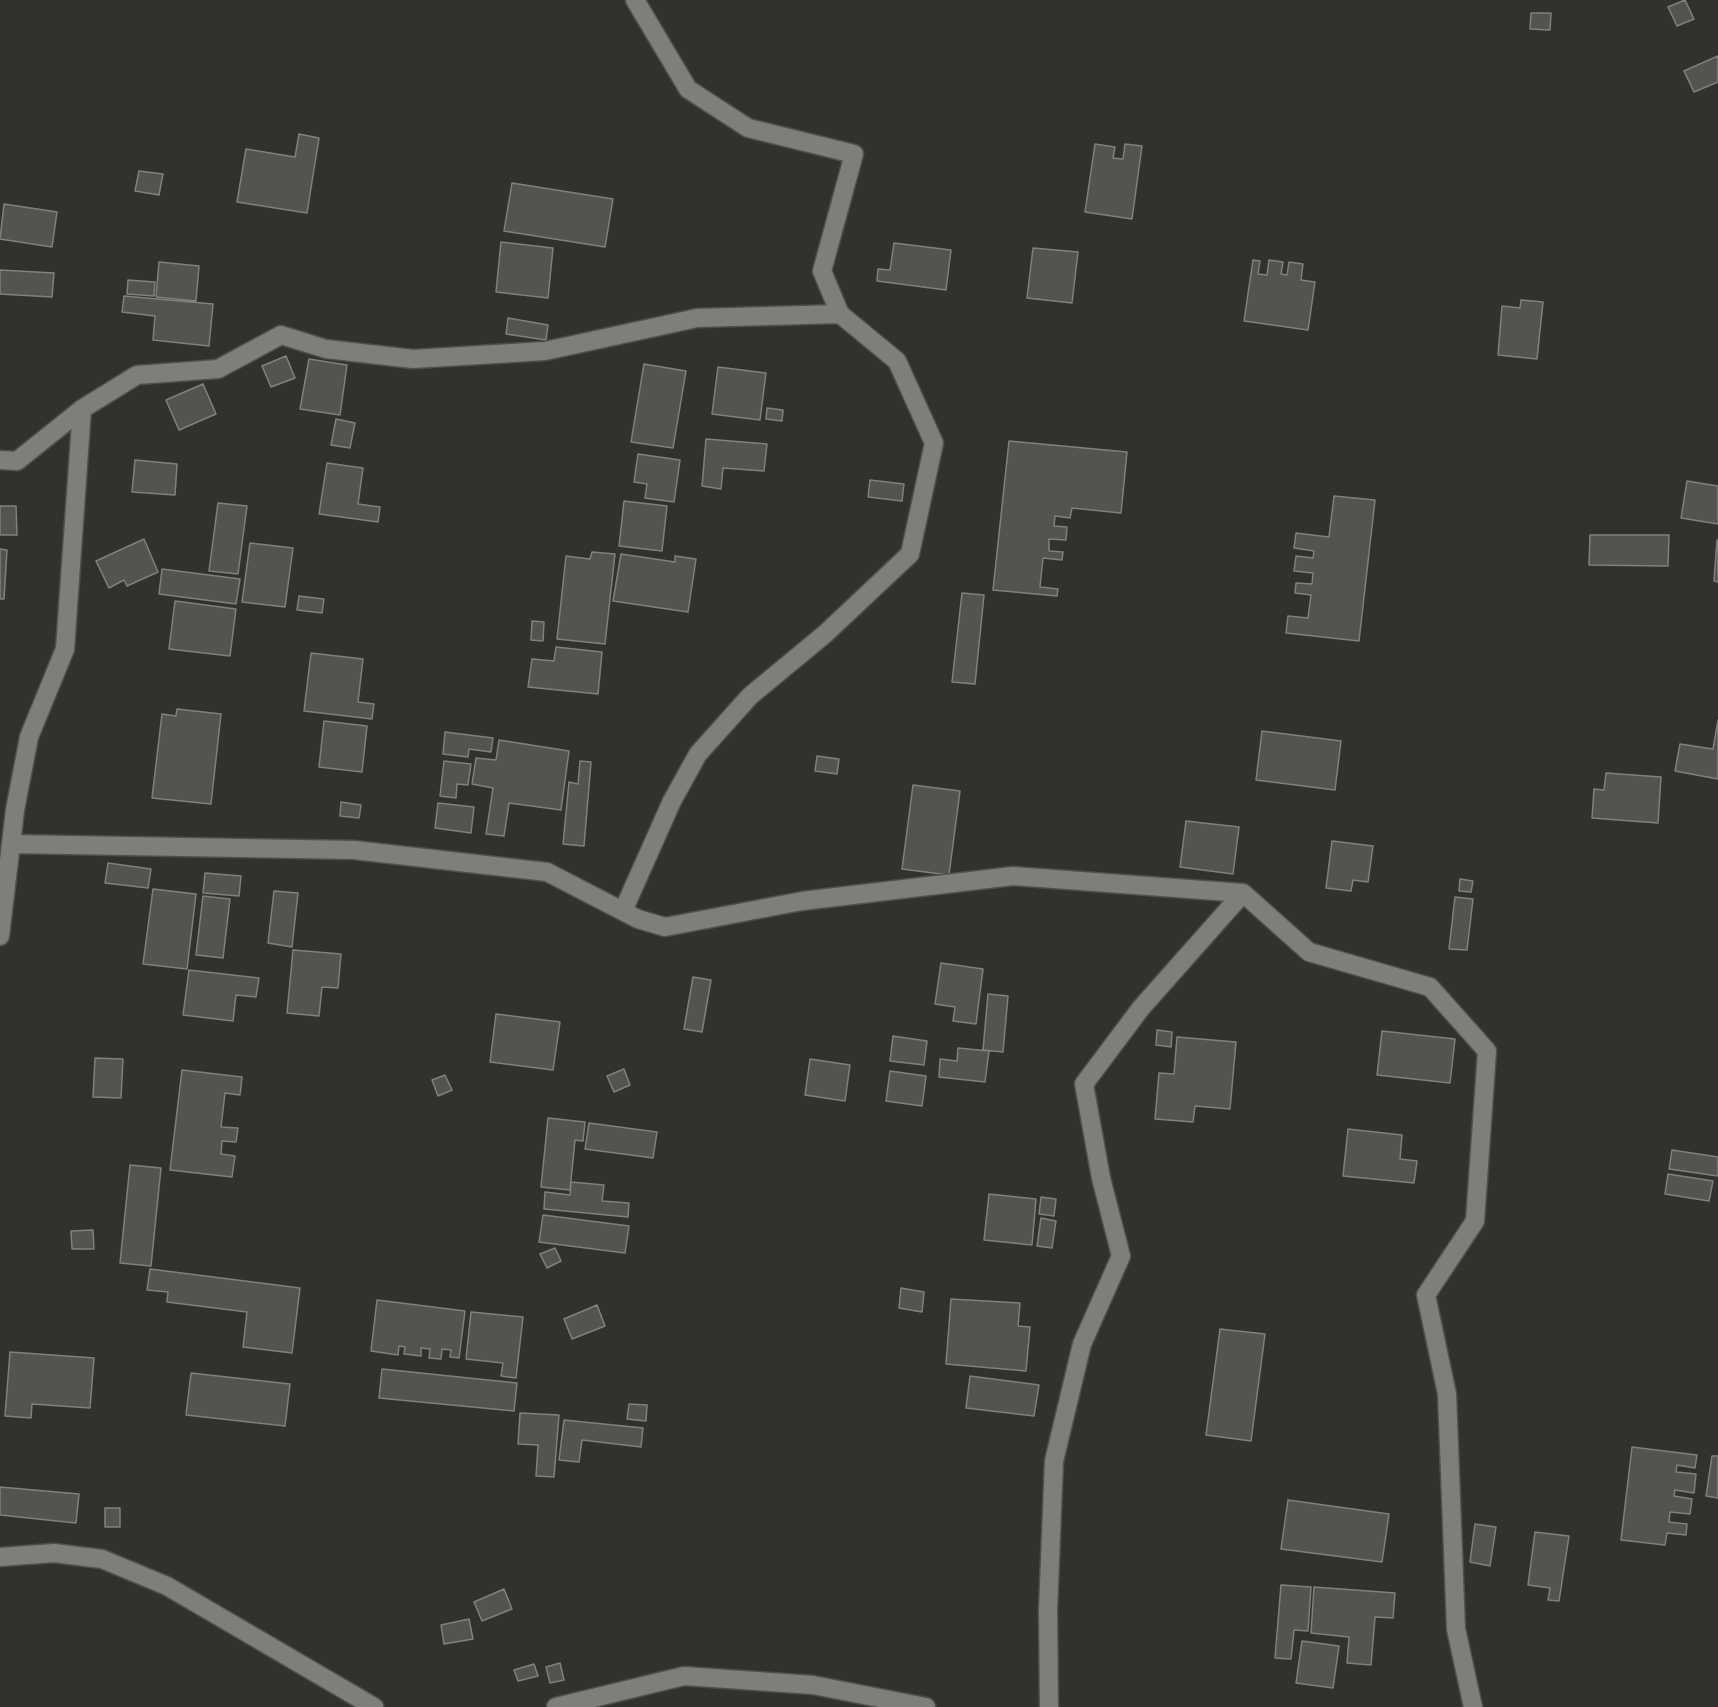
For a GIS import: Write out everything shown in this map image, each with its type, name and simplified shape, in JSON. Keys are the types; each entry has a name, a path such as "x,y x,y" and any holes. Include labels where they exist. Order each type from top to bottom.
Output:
{"street":[{"path":"623,911 672,801 698,754 750,696 825,634 910,554 933,443 897,361 840,314 822,271 854,154 748,128 688,89 635,0"},
{"path":"0,460 17,461 81,409 137,375 218,369 281,335 326,349 413,359 545,351 697,318 840,314"},
{"path":"0,936 15,810 29,738 65,649 81,409"},
{"path":"12,844 365,851 547,872 623,911 665,927 802,901 1013,876 1243,894 1309,952 1430,987 1487,1051 1475,1221 1426,1295 1447,1394 1456,1629 1473,1707"},
{"path":"1049,1707 1048,1610 1054,1461 1082,1344 1121,1256 1101,1178 1084,1084 1141,1008 1243,894"},
{"path":"0,1557 54,1553 102,1559 167,1586 374,1707"},
{"path":"556,1707 684,1676 813,1685 926,1707"}],"building":[{"path":"1685,0 1694,19 1677,26 1668,7"},
{"path":"1531,13 1551,13 1550,30 1530,29"},
{"path":"1718,56 1718,82 1694,92 1684,71"},
{"path":"299,134 319,138 307,213 237,202 246,149 295,157"},
{"path":"1095,144 1115,147 1113,158 1123,159 1125,144 1142,146 1132,219 1085,212"},
{"path":"139,171 163,174 159,195 135,191"},
{"path":"512,183 613,199 605,247 504,231"},
{"path":"4,204 57,212 52,247 0,239"},
{"path":"501,242 553,248 548,298 496,292"},
{"path":"894,243 951,250 946,290 877,281 878,269 890,270"},
{"path":"1033,248 1078,252 1072,303 1027,298"},
{"path":"1253,260 1260,261 1258,274 1267,275 1269,260 1283,262 1281,274 1287,275 1289,262 1303,264 1301,280 1315,282 1308,330 1244,321"},
{"path":"159,262 199,266 196,301 156,297"},
{"path":"0,270 54,273 52,297 0,294"},
{"path":"128,280 155,282 154,296 127,294"},
{"path":"124,296 213,304 209,346 153,340 155,316 122,312"},
{"path":"1521,300 1543,302 1537,359 1498,355 1502,306 1520,308"},
{"path":"508,318 548,325 546,340 506,334"},
{"path":"286,356 295,378 271,387 262,366"},
{"path":"309,359 347,365 340,415 300,409"},
{"path":"644,364 686,371 673,448 631,442"},
{"path":"718,367 766,373 760,420 712,414"},
{"path":"203,384 216,414 179,430 166,400"},
{"path":"767,408 783,410 782,421 766,419"},
{"path":"336,419 355,423 350,448 331,445"},
{"path":"706,439 767,444 764,471 723,468 721,489 702,486"},
{"path":"1009,441 1127,452 1121,513 1072,508 1070,518 1055,516 1054,526 1067,527 1066,540 1049,539 1049,551 1063,552 1062,560 1043,558 1040,587 1058,589 1057,596 993,590"},
{"path":"638,454 680,460 674,502 645,498 647,484 634,482"},
{"path":"135,460 177,464 175,495 132,492"},
{"path":"327,463 363,468 358,504 380,507 378,522 319,514"},
{"path":"870,480 904,484 902,501 868,497"},
{"path":"1687,481 1718,486 1718,524 1681,518"},
{"path":"1334,496 1375,500 1359,641 1286,633 1288,616 1308,618 1311,595 1295,593 1296,583 1312,584 1313,573 1294,571 1296,556 1313,558 1314,551 1294,548 1296,533 1329,537"},
{"path":"624,501 667,506 662,551 619,546"},
{"path":"218,503 247,506 238,574 209,571"},
{"path":"0,506 16,506 17,535 0,535"},
{"path":"1590,535 1669,535 1668,566 1589,565"},
{"path":"144,539 158,572 127,586 124,580 109,588 96,561"},
{"path":"1718,540 1718,582 1714,581"},
{"path":"250,543 293,548 285,607 242,602"},
{"path":"0,549 7,550 4,599 0,599"},
{"path":"592,552 615,554 605,644 557,639 566,556 590,559"},
{"path":"621,554 675,562 675,556 696,559 688,612 613,601"},
{"path":"162,569 240,579 236,604 159,594"},
{"path":"962,593 984,595 975,684 952,682"},
{"path":"299,596 324,599 322,613 297,610"},
{"path":"175,601 236,609 230,656 169,649"},
{"path":"532,621 544,622 543,641 531,640"},
{"path":"556,647 602,652 598,694 528,687 532,659 554,661"},
{"path":"311,653 363,659 358,702 374,704 372,719 304,711"},
{"path":"177,709 221,714 211,804 152,798 162,714 176,716"},
{"path":"1718,720 1718,779 1675,771 1680,744 1713,749"},
{"path":"324,721 367,726 362,772 319,767"},
{"path":"1262,731 1341,741 1335,790 1256,780"},
{"path":"445,732 493,738 491,752 469,749 468,757 443,754"},
{"path":"499,740 569,751 561,810 509,803 504,836 486,834 493,788 472,784 476,758 496,760"},
{"path":"817,756 839,759 837,774 815,771"},
{"path":"444,761 471,764 468,785 457,784 456,798 440,796"},
{"path":"580,761 591,762 584,846 563,844 569,782 578,784"},
{"path":"1606,773 1661,777 1658,823 1592,818 1594,789 1604,790"},
{"path":"913,785 960,791 949,875 902,869"},
{"path":"341,802 361,805 359,818 340,816"},
{"path":"438,803 474,807 471,833 435,828"},
{"path":"1186,821 1239,827 1233,874 1180,867"},
{"path":"1332,841 1373,846 1368,882 1353,880 1351,891 1326,888"},
{"path":"108,863 151,869 148,888 105,883"},
{"path":"205,873 241,876 239,896 203,893"},
{"path":"1460,879 1473,881 1471,892 1459,891"},
{"path":"153,889 196,894 187,969 143,964"},
{"path":"274,891 298,893 292,947 268,943"},
{"path":"203,896 230,899 223,958 196,955"},
{"path":"1455,897 1473,899 1467,950 1449,949"},
{"path":"293,950 341,954 338,988 322,987 319,1016 287,1013"},
{"path":"941,963 983,969 976,1024 953,1021 955,1007 935,1004"},
{"path":"189,970 259,978 256,997 236,995 233,1021 183,1015"},
{"path":"693,977 711,980 702,1032 684,1029"},
{"path":"988,994 1008,996 1003,1052 983,1050"},
{"path":"496,1014 560,1022 553,1070 490,1062"},
{"path":"1157,1030 1172,1032 1171,1047 1156,1045"},
{"path":"1382,1031 1455,1039 1450,1083 1377,1075"},
{"path":"893,1036 927,1041 924,1065 890,1061"},
{"path":"1177,1037 1236,1042 1230,1109 1195,1106 1193,1122 1155,1119 1159,1073 1174,1074"},
{"path":"958,1048 989,1051 985,1082 939,1077 940,1059 957,1061"},
{"path":"95,1058 123,1059 121,1098 93,1097"},
{"path":"810,1059 850,1065 845,1101 805,1095"},
{"path":"624,1069 630,1085 614,1092 607,1076"},
{"path":"182,1070 242,1077 240,1095 225,1093 221,1127 238,1128 236,1142 222,1141 221,1154 235,1156 232,1177 170,1170"},
{"path":"890,1071 926,1076 922,1106 886,1101"},
{"path":"445,1075 452,1090 438,1096 432,1080"},
{"path":"548,1118 585,1122 583,1141 575,1140 570,1190 541,1187"},
{"path":"589,1123 657,1132 653,1158 585,1149"},
{"path":"1348,1129 1402,1135 1400,1159 1417,1161 1414,1183 1343,1176"},
{"path":"1672,1150 1718,1157 1718,1176 1669,1169"},
{"path":"130,1165 161,1168 151,1266 120,1263"},
{"path":"1668,1174 1713,1181 1709,1201 1665,1194"},
{"path":"571,1182 604,1185 602,1201 629,1203 628,1217 544,1209 545,1192 570,1195"},
{"path":"989,1194 1036,1199 1032,1245 984,1240"},
{"path":"1041,1197 1056,1199 1054,1216 1039,1214"},
{"path":"543,1215 629,1226 625,1253 539,1242"},
{"path":"1041,1218 1056,1221 1052,1248 1037,1246"},
{"path":"93,1230 94,1249 72,1249 71,1231"},
{"path":"555,1248 561,1261 547,1268 540,1254"},
{"path":"150,1269 300,1288 292,1353 243,1347 247,1312 167,1302 168,1292 147,1290"},
{"path":"901,1288 924,1292 922,1312 899,1308"},
{"path":"951,1299 1020,1303 1018,1326 1030,1327 1026,1371 946,1364"},
{"path":"377,1300 465,1311 459,1358 450,1357 451,1350 442,1349 441,1359 429,1358 430,1349 421,1348 421,1356 404,1354 405,1347 399,1346 398,1355 371,1351"},
{"path":"597,1305 605,1326 572,1339 564,1319"},
{"path":"471,1312 523,1317 516,1378 501,1376 503,1363 466,1359"},
{"path":"1220,1329 1265,1334 1251,1441 1206,1435"},
{"path":"10,1352 94,1358 90,1408 32,1404 31,1418 5,1416"},
{"path":"382,1369 517,1383 514,1411 379,1398"},
{"path":"191,1373 290,1384 285,1426 186,1415"},
{"path":"970,1376 1039,1385 1034,1416 966,1408"},
{"path":"629,1404 647,1405 646,1421 627,1419"},
{"path":"520,1413 559,1415 554,1477 536,1476 538,1445 518,1444"},
{"path":"564,1420 643,1428 641,1447 582,1440 579,1462 559,1460"},
{"path":"1632,1447 1697,1455 1695,1468 1677,1465 1676,1472 1696,1474 1694,1493 1675,1490 1674,1496 1692,1499 1690,1514 1670,1512 1669,1522 1687,1524 1686,1535 1667,1533 1665,1545 1621,1540"},
{"path":"1712,1456 1718,1456 1718,1498 1706,1496"},
{"path":"0,1487 79,1494 76,1523 0,1515"},
{"path":"1288,1500 1389,1514 1382,1562 1281,1549"},
{"path":"105,1508 120,1508 120,1527 105,1527"},
{"path":"1475,1524 1496,1527 1490,1566 1470,1562"},
{"path":"1535,1532 1569,1536 1559,1601 1548,1600 1550,1588 1528,1585"},
{"path":"1281,1585 1311,1587 1308,1631 1294,1630 1291,1659 1275,1658"},
{"path":"1314,1587 1395,1593 1393,1618 1375,1617 1371,1665 1347,1663 1349,1637 1311,1633"},
{"path":"504,1589 512,1609 482,1621 474,1602"},
{"path":"469,1619 473,1639 444,1644 441,1625"},
{"path":"1302,1641 1339,1646 1333,1688 1296,1683"},
{"path":"560,1663 564,1680 550,1683 546,1667"},
{"path":"534,1664 538,1676 518,1681 514,1670"}]}
